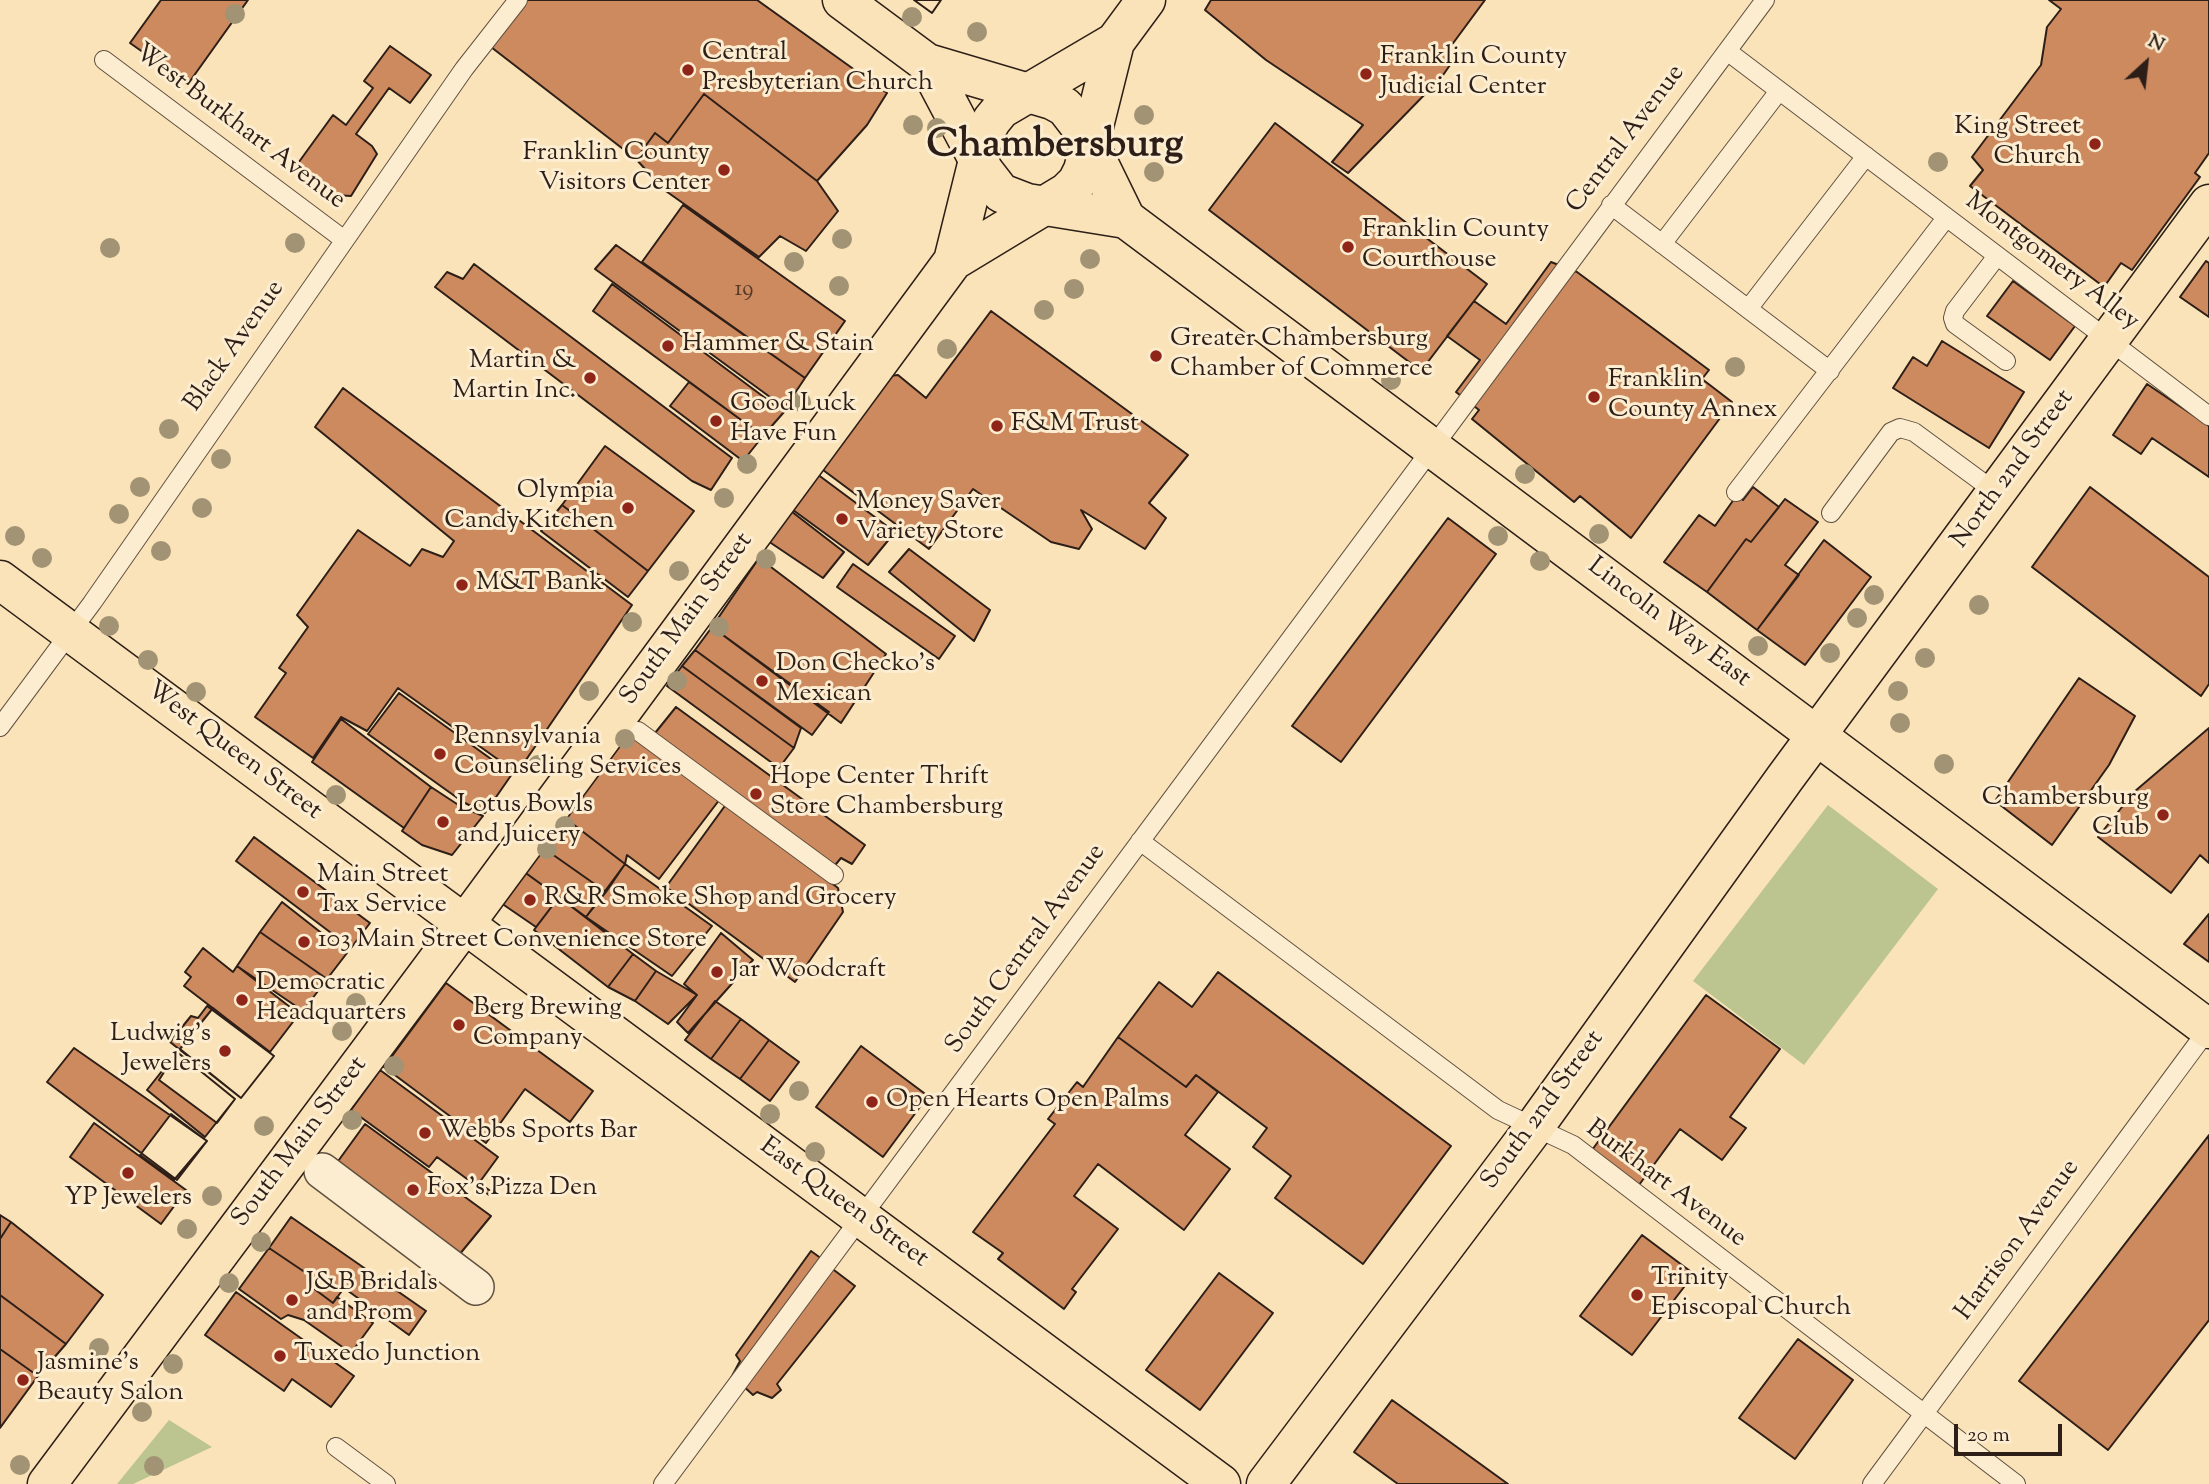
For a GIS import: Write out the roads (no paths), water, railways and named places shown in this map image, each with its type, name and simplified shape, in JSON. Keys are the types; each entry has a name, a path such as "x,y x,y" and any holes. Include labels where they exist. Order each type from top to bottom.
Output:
{"main road":[{"path":"842,0 927,63 1026,95 1052,100 1065,107 1075,117 1089,145"},
{"path":"927,63 978,159 1001,193 1014,199 1044,205 1077,182 1115,42 1146,0"},
{"path":"978,159 992,120 1001,109 1115,42"},
{"name":"Lincoln Way East","path":"1089,145 1126,219 2209,1029"},
{"name":"South Main Street","path":"953,261 978,159"},
{"name":"North 2nd Street","path":"1817,736 2209,204"},
{"name":"Lincoln Way East","path":"1044,205 1126,219"},
{"name":"South Main Street","path":"47,1484 464,925 953,261 1044,205"},
{"name":"West Queen Street","path":"0,580 464,925"},
{"name":"South 2nd Street","path":"1266,1484 1533,1129 1817,736"},
{"name":"East Queen Street","path":"464,925 1221,1484"}],"street":[{"path":"322,1171 475,1287"}],"lane":[{"name":"Black Avenue","path":"0,727 72,632 343,239 464,69 518,0"},
{"name":"Central Avenue","path":"1431,446 1765,0"},
{"name":"Montgomery Alley","path":"1727,51 2209,416"},
{"name":"West Burkhart Avenue","path":"104,60 343,239"},
{"path":"1662,244 1779,91"},
{"path":"1748,309 1866,156"},
{"path":"1611,205 1830,371"},
{"path":"1736,492 1946,218"},
{"path":"1997,256 1955,311 1953,318 1955,324 2006,361"},
{"path":"1831,513 1891,432 1900,428 1914,432 1997,493"},
{"name":"South Central Avenue","path":"663,1484 863,1218 1431,446"},
{"path":"638,731 834,875"},
{"name":"Burkhart Avenue","path":"1140,841 1498,1110 1533,1129 1573,1145 2016,1484"},
{"name":"Harrison Avenue","path":"1872,1484 2209,1029"},
{"path":"337,1447 386,1484"}],"place":[{"name":"Central Presbyterian Church","path":"688,70"},
{"name":"Franklin County Judicial Center","path":"1366,74"},
{"name":"King Street Church","path":"2095,144"},
{"name":"Franklin County Visitors Center","path":"724,170"},
{"name":"Franklin County Courthouse","path":"1348,247"},
{"name":"Hammer & Stain","path":"668,346"},
{"name":"Greater Chambersburg Chamber of Commerce","path":"1156,356"},
{"name":"Martin & Martin Inc.","path":"590,378"},
{"name":"Franklin County Annex","path":"1594,397"},
{"name":"Good Luck Have Fun","path":"716,421"},
{"name":"F&M Trust","path":"997,426"},
{"name":"Olympia Candy Kitchen","path":"628,508"},
{"name":"Money Saver Variety Store","path":"842,519"},
{"name":"M&T Bank","path":"462,585"},
{"name":"Don Checko's Mexican","path":"762,681"},
{"name":"Pennsylvania Counseling Services","path":"440,754"},
{"name":"Hope Center Thrift Store Chambersburg","path":"756,794"},
{"name":"Chambersburg Club","path":"2163,815"},
{"name":"Lotus Bowls and Juicery","path":"443,822"},
{"name":"Main Street Tax Service","path":"303,892"},
{"name":"R&R Smoke Shop and Grocery","path":"530,900"},
{"name":"103 Main Street Convenience Store","path":"304,942"},
{"name":"Jar Woodcraft","path":"717,972"},
{"name":"Democratic Headquarters","path":"242,1000"},
{"name":"Berg Brewing Company","path":"459,1025"},
{"name":"Ludwig's Jewelers","path":"225,1051"},
{"name":"Open Hearts Open Palms","path":"872,1102"},
{"name":"Webbs Sports Bar","path":"425,1133"},
{"name":"YP Jewelers","path":"128,1173"},
{"name":"Fox's Pizza Den","path":"413,1190"},
{"name":"Trinity Episcopal Church","path":"1637,1295"},
{"name":"J&B Bridals and Prom","path":"292,1300"},
{"name":"Tuxedo Junction","path":"280,1356"},
{"name":"Jasmine's Beauty Salon","path":"23,1380"}],"district":[{"name":"Chambersburg","path":"1055,148"}]}
